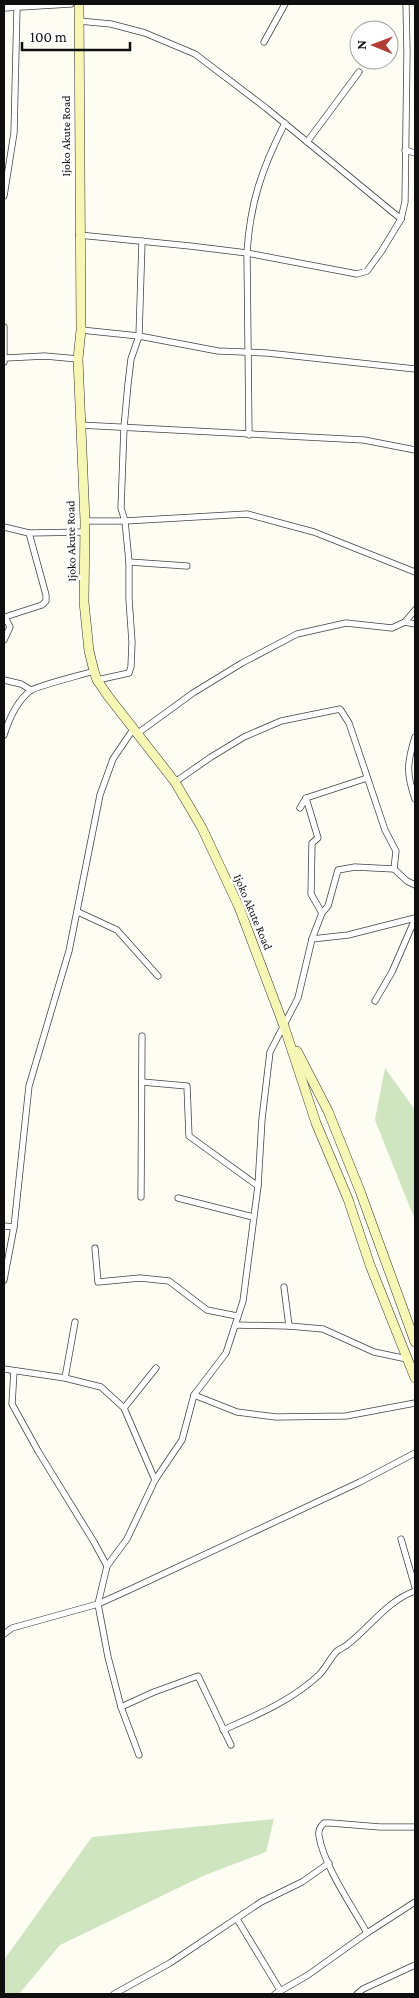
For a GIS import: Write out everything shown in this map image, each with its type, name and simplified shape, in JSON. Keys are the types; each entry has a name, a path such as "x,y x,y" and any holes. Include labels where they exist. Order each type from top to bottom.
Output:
{"main road":[{"name":"Ijoko Akute Road","path":"79,4 81,330 78,359 85,521 84,602 89,651 96,676 175,782 202,828 239,907 284,1026 316,1123 348,1199 370,1265 415,1378"},
{"name":"Ijoko Akute Road","path":"284,1026 328,1112 360,1191 415,1342"}],"street":[{"path":"4,8 70,4"},
{"path":"264,42 285,4"},
{"path":"79,235 247,253 357,274 367,271 401,219 405,202 406,4"},
{"path":"4,196 6,170 14,133 17,7"},
{"path":"78,20 111,24 145,33 195,54 308,142 401,219"},
{"path":"308,142 359,72"},
{"path":"249,435 247,253 249,228 255,195 270,154 285,124"},
{"path":"405,150 415,153"},
{"path":"4,735 10,716 20,701 31,690 96,676 129,673 131,667 130,562 125,521 121,508 124,427 131,359 139,336 142,241"},
{"path":"4,327 4,360 45,356 78,359"},
{"path":"81,330 139,336 218,351 268,353 415,369"},
{"path":"80,425 364,440 415,450"},
{"path":"85,521 125,521 246,514 314,532 415,572"},
{"path":"4,527 29,533 84,532"},
{"path":"4,640 10,627 6,617 42,606 46,601 29,533"},
{"path":"130,562 187,566"},
{"path":"4,1280 14,1228 29,1086 55,1002 78,912 100,795 113,759 136,730 209,683 275,644 297,634 346,623 392,628 405,622 415,610"},
{"path":"405,622 415,624"},
{"path":"4,680 21,684 31,690"},
{"path":"175,782 244,737 281,721 340,708 349,723 385,830 396,851 394,869"},
{"path":"415,737 408,759 408,780 415,799"},
{"path":"300,808 306,798 367,778"},
{"path":"306,798 318,838 312,843 311,894 322,913"},
{"path":"138,1755 121,1707 108,1657 98,1604 107,1566 127,1539 155,1480 182,1440 194,1396 226,1353 236,1325 237,1316 243,1301 258,1186 262,1120 270,1052 298,998 312,938 322,913 328,906 338,870 355,867 394,869 407,881 415,885"},
{"path":"78,912 118,930 158,976"},
{"path":"312,938 348,935 415,918"},
{"path":"375,1001 392,972 415,918"},
{"path":"141,1196 142,1036"},
{"path":"142,1082 187,1086 189,1136 258,1186"},
{"path":"178,1198 253,1217"},
{"path":"4,1226 14,1228"},
{"path":"95,1248 98,1282 140,1278 169,1281 207,1310 237,1316"},
{"path":"284,1287 289,1326"},
{"path":"65,1378 75,1322"},
{"path":"236,1325 323,1329 374,1352 407,1359"},
{"path":"124,1408 156,1368"},
{"path":"4,1369 65,1378 100,1387 124,1408 155,1480"},
{"path":"14,1371 12,1404 28,1435 107,1566"},
{"path":"194,1396 237,1412 276,1417 346,1416 415,1403"},
{"path":"4,1634 12,1628 98,1604 360,1482 415,1453"},
{"path":"401,1539 415,1586"},
{"path":"223,1730 268,1710 306,1686 320,1674 337,1651 347,1646 374,1618 406,1594 415,1591"},
{"path":"121,1707 198,1676 231,1745"},
{"path":"367,1932 328,1863 318,1835 320,1827 324,1823 380,1828 415,1827"},
{"path":"114,1994 170,1963 272,1896 302,1882 328,1863"},
{"path":"236,1919 277,1992 308,1975 367,1932 415,1902"},
{"path":"358,1994 363,1989 415,1965"}],"green space":[{"path":"385,1068 415,1110 415,1220 375,1120"},
{"path":"274,1819 266,1852 205,1875 60,1945 19,1994 4,1994 4,1960 92,1837"}]}
